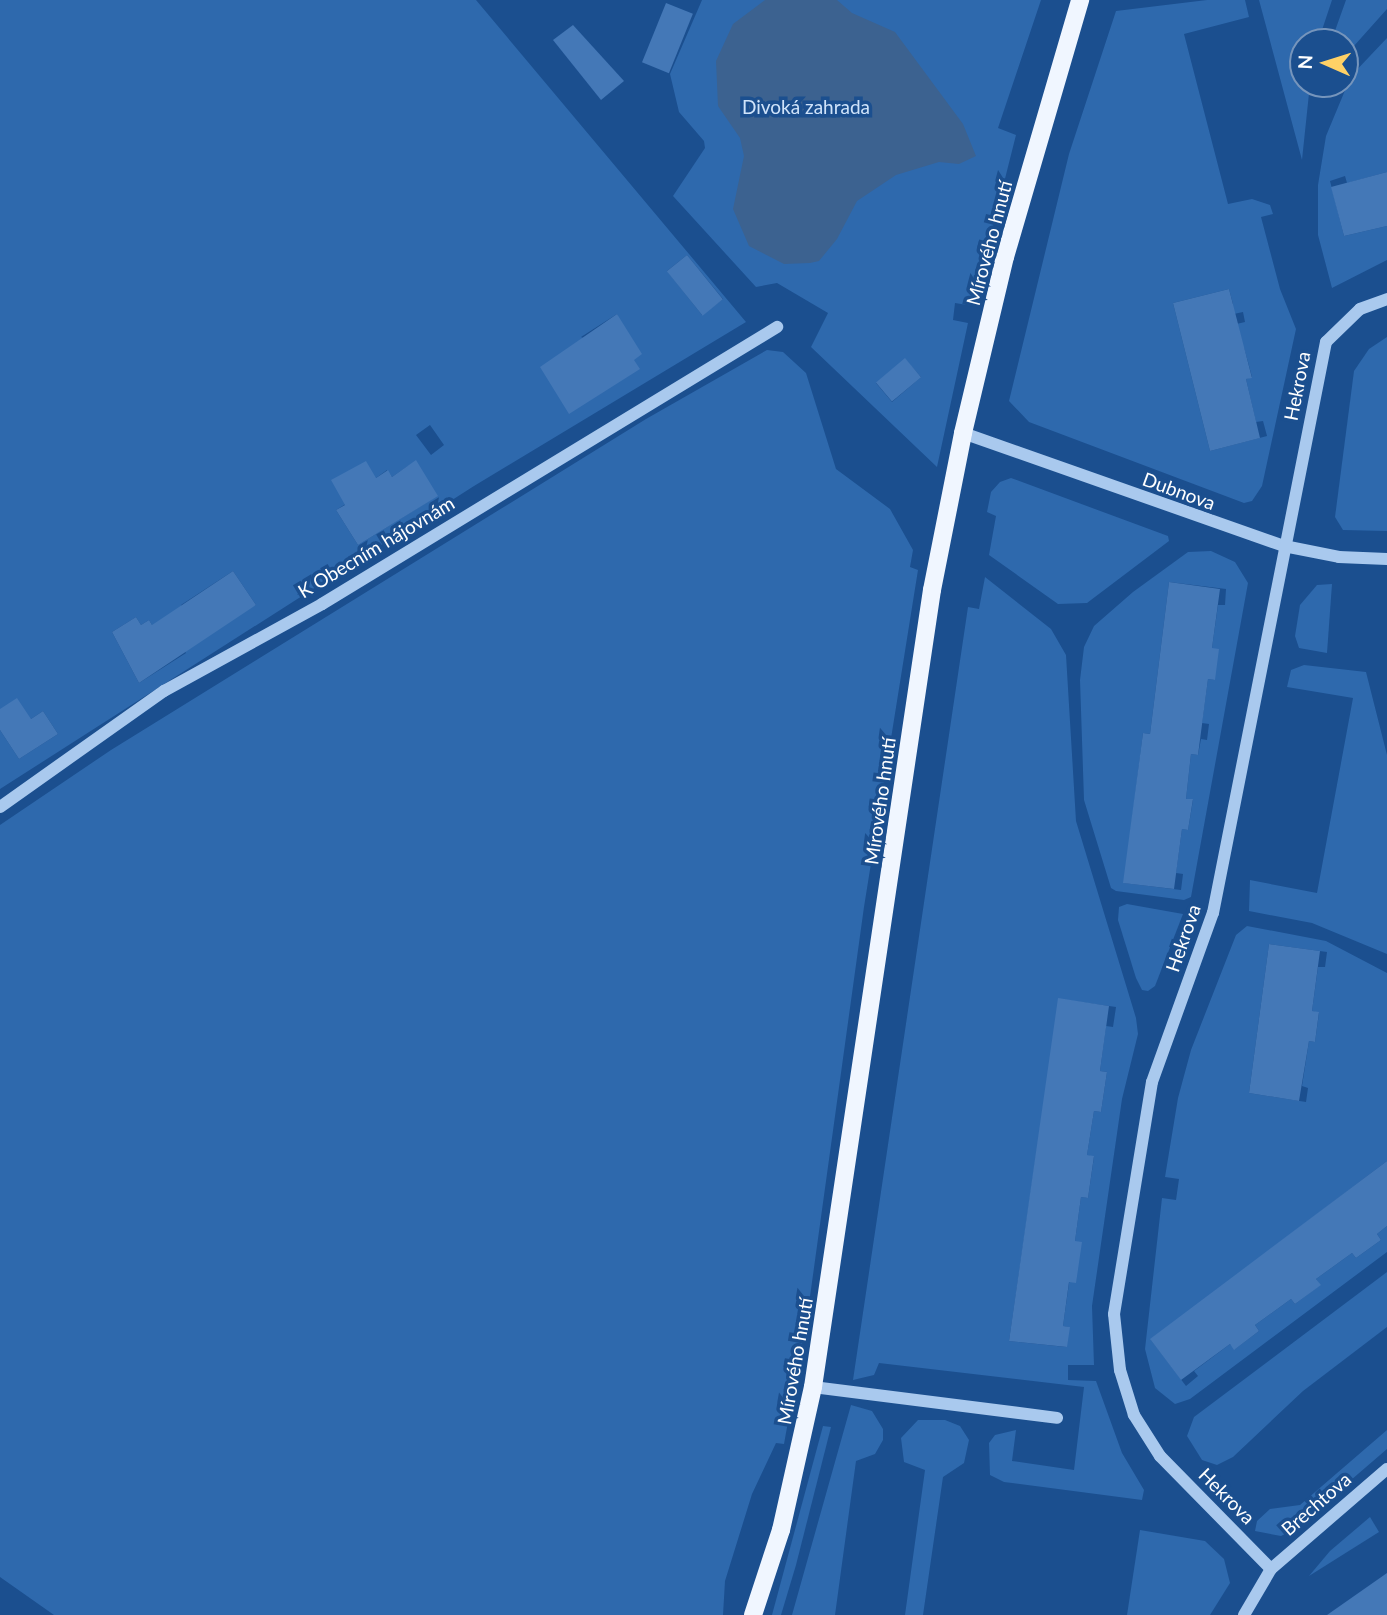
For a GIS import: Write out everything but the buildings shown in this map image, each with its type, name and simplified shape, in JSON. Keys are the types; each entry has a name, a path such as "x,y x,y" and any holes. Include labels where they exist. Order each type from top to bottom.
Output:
{"main road":[{"name":"Mírového hnutí","path":"753,1615 781,1530 813,1387 932,590 963,433 1005,257 1080,0"}],"street":[{"name":"Hekrova","path":"1271,1569 1160,1456 1134,1415 1120,1370 1114,1314 1152,1082 1213,913 1326,342 1360,309 1387,299"},
{"name":"K Obecním hájovnám","path":"0,807 163,691 322,604 777,327"},
{"name":"Dubnova","path":"963,433 1284,546 1339,557 1387,559"},
{"path":"813,1387 1057,1418"},
{"name":"Brechtova","path":"1244,1615 1271,1569 1387,1469"}],"green space":[{"path":"0,0 476,0 746,322 474,486 0,789 0,730 19,759 58,734 43,711 31,719 0,709","holes":["687,255 723,299 702,315 667,271","617,314 634,360 581,337","430,425 444,445 431,455 416,435","408,466 437,496 358,545 336,510 380,483 376,478 387,470 392,477","233,571 256,605 196,629 181,605","136,617 141,625 149,620 155,630 167,623 186,653 139,683 112,632"]},
{"name":"Divoká zahrada","path":"702,0 1041,0 998,128 1016,135 973,306 955,303 953,320 968,323 937,467 811,347 828,313 777,283 756,287 673,196 705,148 704,141 679,112 670,74","holes":["905,359 921,377 892,402 876,383"]},
{"path":"1207,0 1245,0 1249,17 1184,34 1228,204 1252,199 1270,205 1273,214 1261,217 1280,289 1296,329 1262,486 1252,501 1244,503 1029,422 1009,401 1069,154 1116,11","holes":["1229,289 1233,304 1227,306 1229,315 1243,312 1245,322 1232,325 1238,349 1244,348 1252,377 1246,379 1256,422 1263,421 1267,436 1210,451 1173,303"]},
{"path":"1259,0 1332,0 1323,28 1289,28 1289,98 1309,98 1302,160"},
{"path":"1346,0 1387,0 1387,9 1359,40 1359,28 1336,28"},
{"path":"1387,38 1387,172 1347,183 1345,176 1330,181 1344,236 1387,226 1387,260 1332,288 1318,235 1318,185 1326,136 1342,98 1359,98 1359,68"},
{"path":"1387,337 1387,531 1343,530 1335,517 1354,371 1369,349"},
{"path":"767,350 783,352 806,373 836,469 890,509 913,550 910,567 918,570 864,907 808,1311 784,1444 776,1443 752,1494 725,1581 723,1615 54,1615 0,1577 0,825 111,750 646,419"},
{"path":"1011,478 1168,536 1169,541 1087,603 1058,604 989,555 996,516 987,512 991,492 1000,482"},
{"path":"1211,551 1235,562 1248,583 1191,897 1184,900 1116,891 1111,888 1084,800 1080,680 1084,647 1094,626 1133,592 1188,552","holes":["1169,582 1226,589 1225,605 1218,605 1212,648 1215,680 1208,679 1202,723 1209,724 1207,740 1201,739 1198,755 1191,754 1186,799 1193,800 1188,830 1182,829 1176,873 1183,874 1181,890 1124,883 1143,733 1150,734"]},
{"path":"985,577 1051,629 1066,655 1076,821 1136,1018 1138,1034 1122,1099 1092,1306 1094,1365 1068,1365 1068,1380 1096,1381 1122,1453 1144,1490 1142,1500 1004,1482 990,1475 989,1443 995,1435 1016,1430 1012,1461 1074,1470 1084,1387 879,1363 874,1375 853,1380 968,607 979,609","holes":["1059,999 1116,1007 1113,1027 1106,1026 1100,1071 1107,1072 1101,1112 1094,1111 1087,1155 1094,1157 1088,1198 1081,1197 1063,1326 1069,1327 1066,1347 1009,1341"]},
{"path":"1332,584 1327,653 1299,648 1295,636 1300,605 1317,585"},
{"path":"1304,665 1366,672 1387,755 1387,954 1312,923 1249,911 1250,880 1317,893 1353,698 1287,687 1291,670"},
{"path":"1127,904 1183,914 1155,986 1148,991 1142,990 1136,978 1118,920 1119,907"},
{"path":"1247,926 1326,941 1387,973 1387,1161 1151,1340 1186,1386 1198,1376 1194,1371 1230,1344 1235,1349 1259,1331 1255,1325 1291,1299 1295,1304 1320,1285 1316,1279 1352,1253 1356,1258 1381,1240 1377,1234 1387,1226 1387,1252 1190,1399 1175,1404 1155,1388 1145,1349 1162,1198 1176,1200 1179,1179 1165,1177 1178,1098 1191,1050 1236,935","holes":["1269,944 1327,952 1325,967 1318,967 1312,1011 1319,1013 1315,1042 1309,1041 1302,1086 1308,1088 1306,1102 1249,1093"]},
{"path":"1387,1272 1387,1327 1303,1391 1233,1457 1217,1465 1202,1460 1187,1436 1194,1417"},
{"path":"851,1405 872,1411 883,1429 883,1440 875,1454 856,1461 835,1615 792,1615"},
{"path":"918,1420 945,1420 960,1426 969,1440 964,1463 943,1477 923,1615 905,1615 925,1470 904,1462 901,1438"},
{"path":"823,1426 831,1427 796,1565 781,1615 772,1615"},
{"path":"1387,1430 1387,1449 1293,1530 1281,1536 1255,1531 1257,1521 1270,1509 1300,1505"},
{"path":"1370,1517 1379,1532 1309,1576 1330,1551"},
{"path":"1140,1530 1205,1541 1224,1559 1230,1583 1210,1615 1127,1615"}],"shaded area":[{"name":"Divoká zahrada","path":"765,0 837,0 852,13 895,32 963,124 976,156 959,164 939,162 896,175 857,201 837,239 819,261 810,263 784,264 749,246 733,209 744,156 740,138 718,106 716,61 733,24"}]}
